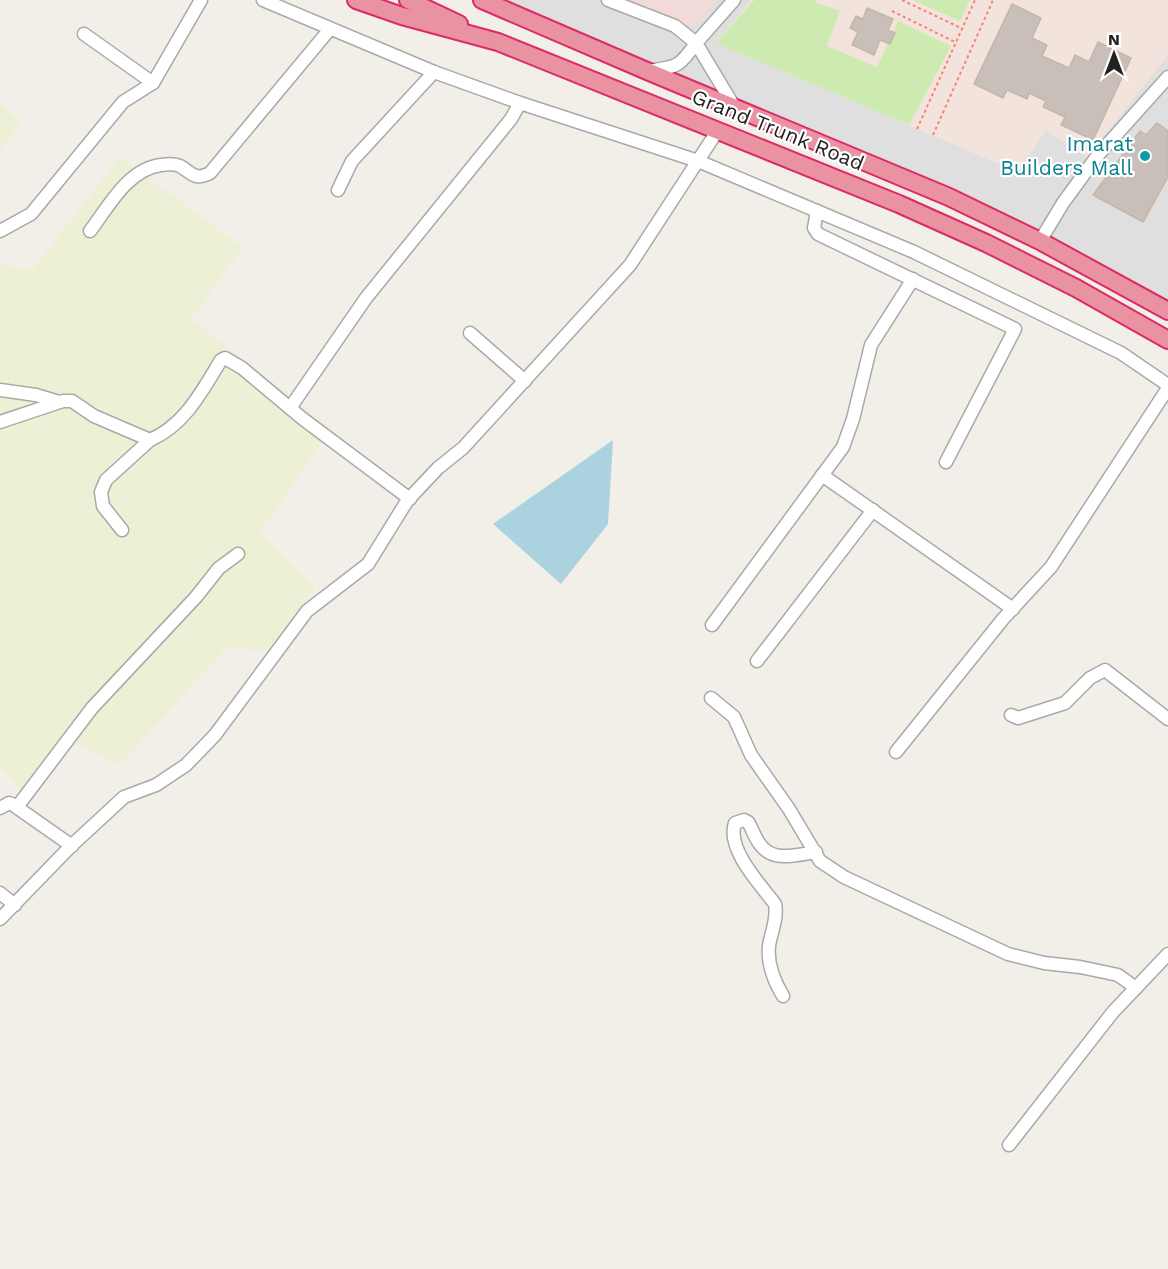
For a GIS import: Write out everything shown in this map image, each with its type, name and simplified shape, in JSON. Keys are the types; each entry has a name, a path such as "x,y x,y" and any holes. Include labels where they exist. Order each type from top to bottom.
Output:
{"highway":[{"name":"Grand Trunk Road","path":"356,0 402,16 498,42 900,204 986,243 1076,288 1168,340"},
{"path":"408,0 498,42"},
{"path":"474,0 502,9"},
{"name":"Grand Trunk Road","path":"482,0 949,197 1040,241 1168,311"}],"street":[{"path":"0,231 31,214 123,102 153,83 201,0"},
{"path":"263,0 434,72 520,104 698,161 914,252 1121,352 1168,386 1051,567 1013,609 896,752"},
{"path":"608,0 675,26 696,43 735,108"},
{"path":"647,71 676,67 734,0"},
{"path":"90,231 131,178 142,170 165,164 179,165 191,175 204,176 210,173 330,29"},
{"path":"84,34 153,83"},
{"path":"338,190 352,161 434,72"},
{"path":"1040,241 1063,203 1098,155 1168,77"},
{"path":"290,408 366,298 511,119 520,104"},
{"path":"0,919 124,797 156,785 186,765 215,735 307,611 368,564 410,499 438,468 463,448 630,265 718,130"},
{"path":"817,211 814,228 818,234 1015,330 946,462"},
{"path":"712,625 843,447 871,345 913,279"},
{"path":"470,333 525,381"},
{"path":"122,530 103,506 101,492 106,480 150,440 175,426 195,403 221,360 225,358 242,368 290,408 410,499"},
{"path":"0,390 36,395 59,402"},
{"path":"0,422 59,402 72,400 94,416 150,440"},
{"path":"822,474 1013,609"},
{"path":"757,661 873,510"},
{"path":"16,807 92,708 196,597 219,568 238,554"},
{"path":"1011,715 1018,718 1065,703 1090,678 1105,670 1168,719"},
{"path":"711,698 735,717 751,755 789,809 820,861 844,877 1008,954 1044,963 1080,967 1118,975 1136,988"},
{"path":"0,808 9,803 72,846"},
{"path":"783,996 770,970 769,947 777,911 775,904 744,861 735,844 733,831 735,823 744,820 748,822 757,841 767,852 775,856 816,852"},
{"path":"0,893 15,904"},
{"path":"1009,1145 1113,1012 1168,954"}],"path":[{"path":"902,0 963,29"},
{"path":"917,129 975,0"},
{"path":"933,135 993,0"},
{"path":"892,11 957,43"}],"shaded area":[{"path":"501,0 1168,0 1168,303"},
{"path":"628,0 717,0 694,27"},
{"path":"751,0 1168,0 1168,55 1087,157 1046,130 1018,172 716,43"}],"green space":[{"path":"754,0 815,0 815,2 840,11 827,46 877,67 898,21 951,46 909,125 716,43"},
{"path":"912,0 970,0 960,21"},
{"path":"0,104 21,123 0,151"},
{"path":"120,157 243,247 191,319 332,428 260,532 316,588 290,619 271,651 226,648 120,765 69,739 26,794 0,768 0,264 32,270"}],"water":[{"path":"613,440 608,524 561,584 493,524"}],"building":[{"path":"1012,4 1041,18 1032,38 1047,45 1042,56 1069,68 1075,55 1089,62 1098,42 1131,58 1093,140 1061,125 1065,117 1043,107 1046,101 1029,93 1027,99 1007,90 1003,98 974,84"},
{"path":"867,8 893,19 888,30 895,33 890,44 880,40 874,55 852,45 858,32 850,28 856,16 863,19"},
{"name":"Imarat Builders Mall","path":"1157,123 1168,131 1168,177 1143,222 1093,195 1140,131 1146,135"}],"place":[{"name":"Imarat Builders Mall","path":"1145,156"}]}
